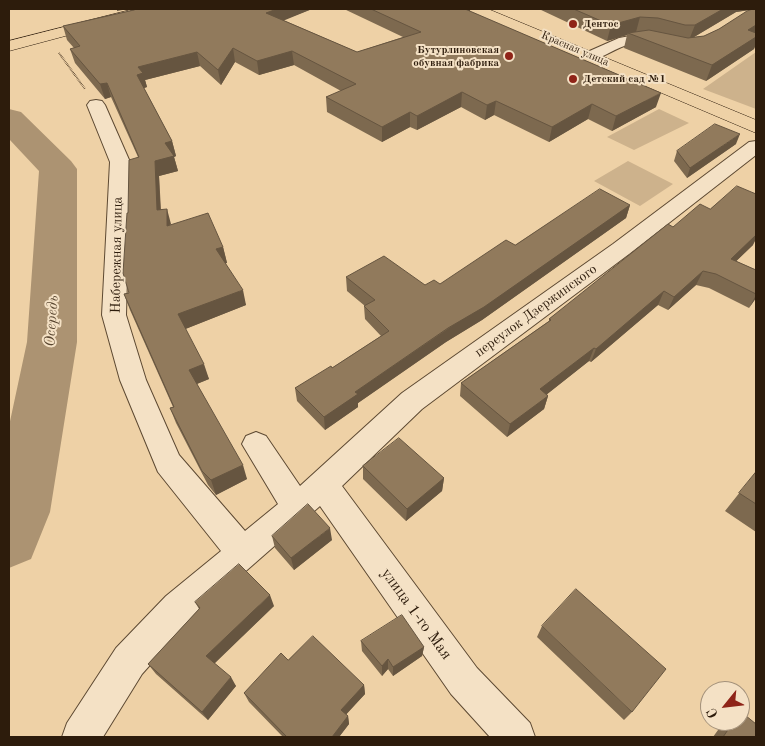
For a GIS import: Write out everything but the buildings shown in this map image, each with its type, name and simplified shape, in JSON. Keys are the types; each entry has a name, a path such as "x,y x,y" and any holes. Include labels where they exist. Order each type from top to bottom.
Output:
{"main road":[{"path":"9,46 150,9"},
{"name":"Красная улица","path":"476,9 756,127"}],"street":[{"path":"590,56 616,43 633,38 651,39 675,45"},
{"name":"Набережная улица","path":"96,105 120,162 114,315 133,380 168,463 242,553"},
{"name":"переулок Дзержинского","path":"323,485 412,401 621,249 756,146"},
{"path":"256,444 297,506"},
{"path":"81,737 129,661 178,608 323,485"},
{"name":"улица 1-го Мая","path":"323,485 464,681 516,737"}],"shaded area":[{"path":"756,52 756,109 703,89"},
{"path":"659,109 689,123 634,150 607,137"},
{"path":"628,161 673,184 640,206 594,181"}],"waterway":[{"name":"Осередь","path":"9,119 58,169 52,342 20,512 9,539"}],"place":[{"name":"Дентос","path":"573,24"},
{"name":"Бутурлиновская обувная фабрика","path":"509,56"},
{"name":"Детский сад №1","path":"573,79"}]}
